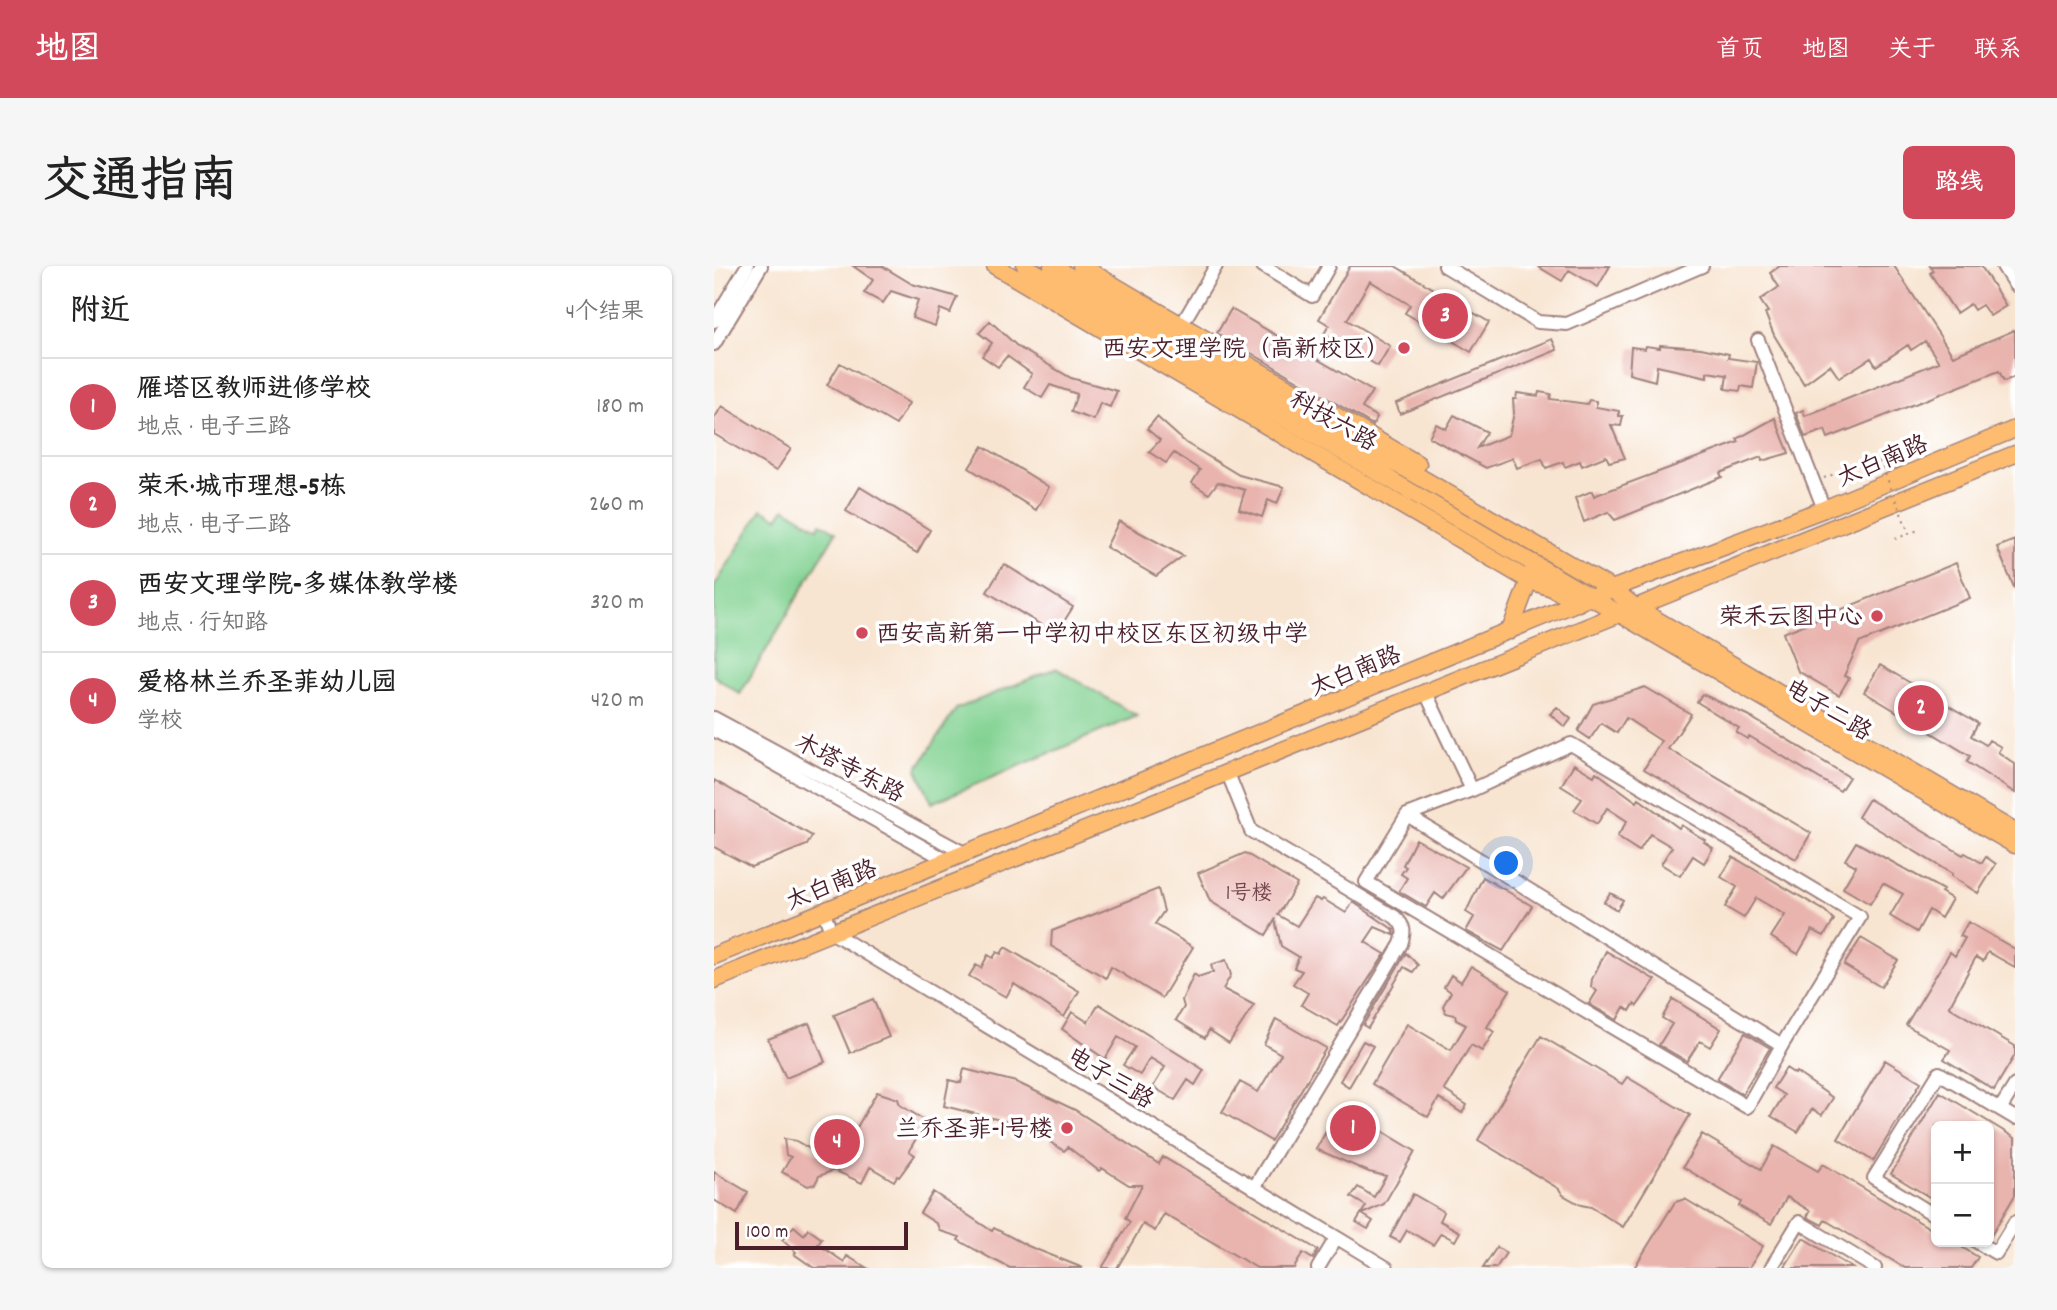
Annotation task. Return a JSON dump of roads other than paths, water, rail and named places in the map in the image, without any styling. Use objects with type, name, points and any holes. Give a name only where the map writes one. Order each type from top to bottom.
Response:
[{"type":"main road","points":[[995,266],[1530,581],[1585,600]]},
{"type":"main road","name":"科技六路","points":[[1025,266],[1174,338],[1535,563],[1585,600],[1628,610]]},
{"type":"main road","name":"科技六路","points":[[1052,266],[1174,338],[1620,588],[1628,610]]},
{"type":"main road","points":[[1081,266],[1174,338]]},
{"type":"main road","name":"太白南路","points":[[714,956],[1585,600],[1824,509],[2015,429]]},
{"type":"main road","name":"太白南路","points":[[714,980],[2015,454]]},
{"type":"main road","points":[[1510,631],[1535,563]]},
{"type":"main road","name":"电子二路","points":[[1628,610],[2015,832]]},
{"type":"main road","name":"电子二路","points":[[1628,610],[2015,845]]},
{"type":"street","points":[[714,320],[747,266]]},
{"type":"street","points":[[714,344],[761,266]]},
{"type":"street","points":[[1174,338],[1216,266]]},
{"type":"street","points":[[1263,266],[1312,296],[1329,266]]},
{"type":"street","points":[[1445,266],[1538,322],[1566,324],[1702,266]]},
{"type":"street","points":[[2003,266],[2015,285]]},
{"type":"street","points":[[1758,340],[1824,509]]},
{"type":"street","points":[[1424,691],[1472,790]]},
{"type":"street","name":"木塔寺东路","points":[[714,718],[967,854]]},
{"type":"street","name":"木塔寺东路","points":[[714,730],[948,861]]},
{"type":"street","points":[[1570,744],[1860,917],[1747,1107],[1366,882],[1407,815],[1472,790],[1570,744]]},
{"type":"street","points":[[1227,771],[1251,831],[1395,917],[1405,933],[1401,944],[1254,1188]]},
{"type":"street","points":[[1407,815],[1782,1045]]},
{"type":"street","points":[[824,912],[831,932]]},
{"type":"street","name":"电子三路","points":[[831,932],[1387,1268]]},
{"type":"street","points":[[1931,1213],[1874,1178],[1939,1073],[2015,1118]]},
{"type":"street","points":[[2000,1110],[2015,1085]]},
{"type":"street","points":[[1771,1268],[1799,1222],[1875,1268]]},
{"type":"street","points":[[1986,1247],[1996,1253],[2015,1222]]},
{"type":"street","points":[[1318,1268],[1336,1238]]},
{"type":"place","name":"西安文理学院-多媒体教学楼","points":[[1445,316]]},
{"type":"place","name":"西安文理学院（高新校区）","points":[[1404,348]]},
{"type":"place","name":"荣禾云图中心","points":[[1877,616]]},
{"type":"place","name":"西安高新第一中学初中校区东区初级中学","points":[[862,633]]},
{"type":"place","name":"荣禾·城市理想-5栋","points":[[1921,708]]},
{"type":"place","name":"兰乔圣菲-1号楼","points":[[1067,1128]]},
{"type":"place","name":"雁塔区教师进修学校","points":[[1353,1128]]},
{"type":"place","name":"爱格林兰乔圣菲幼儿园","points":[[837,1142]]}]
